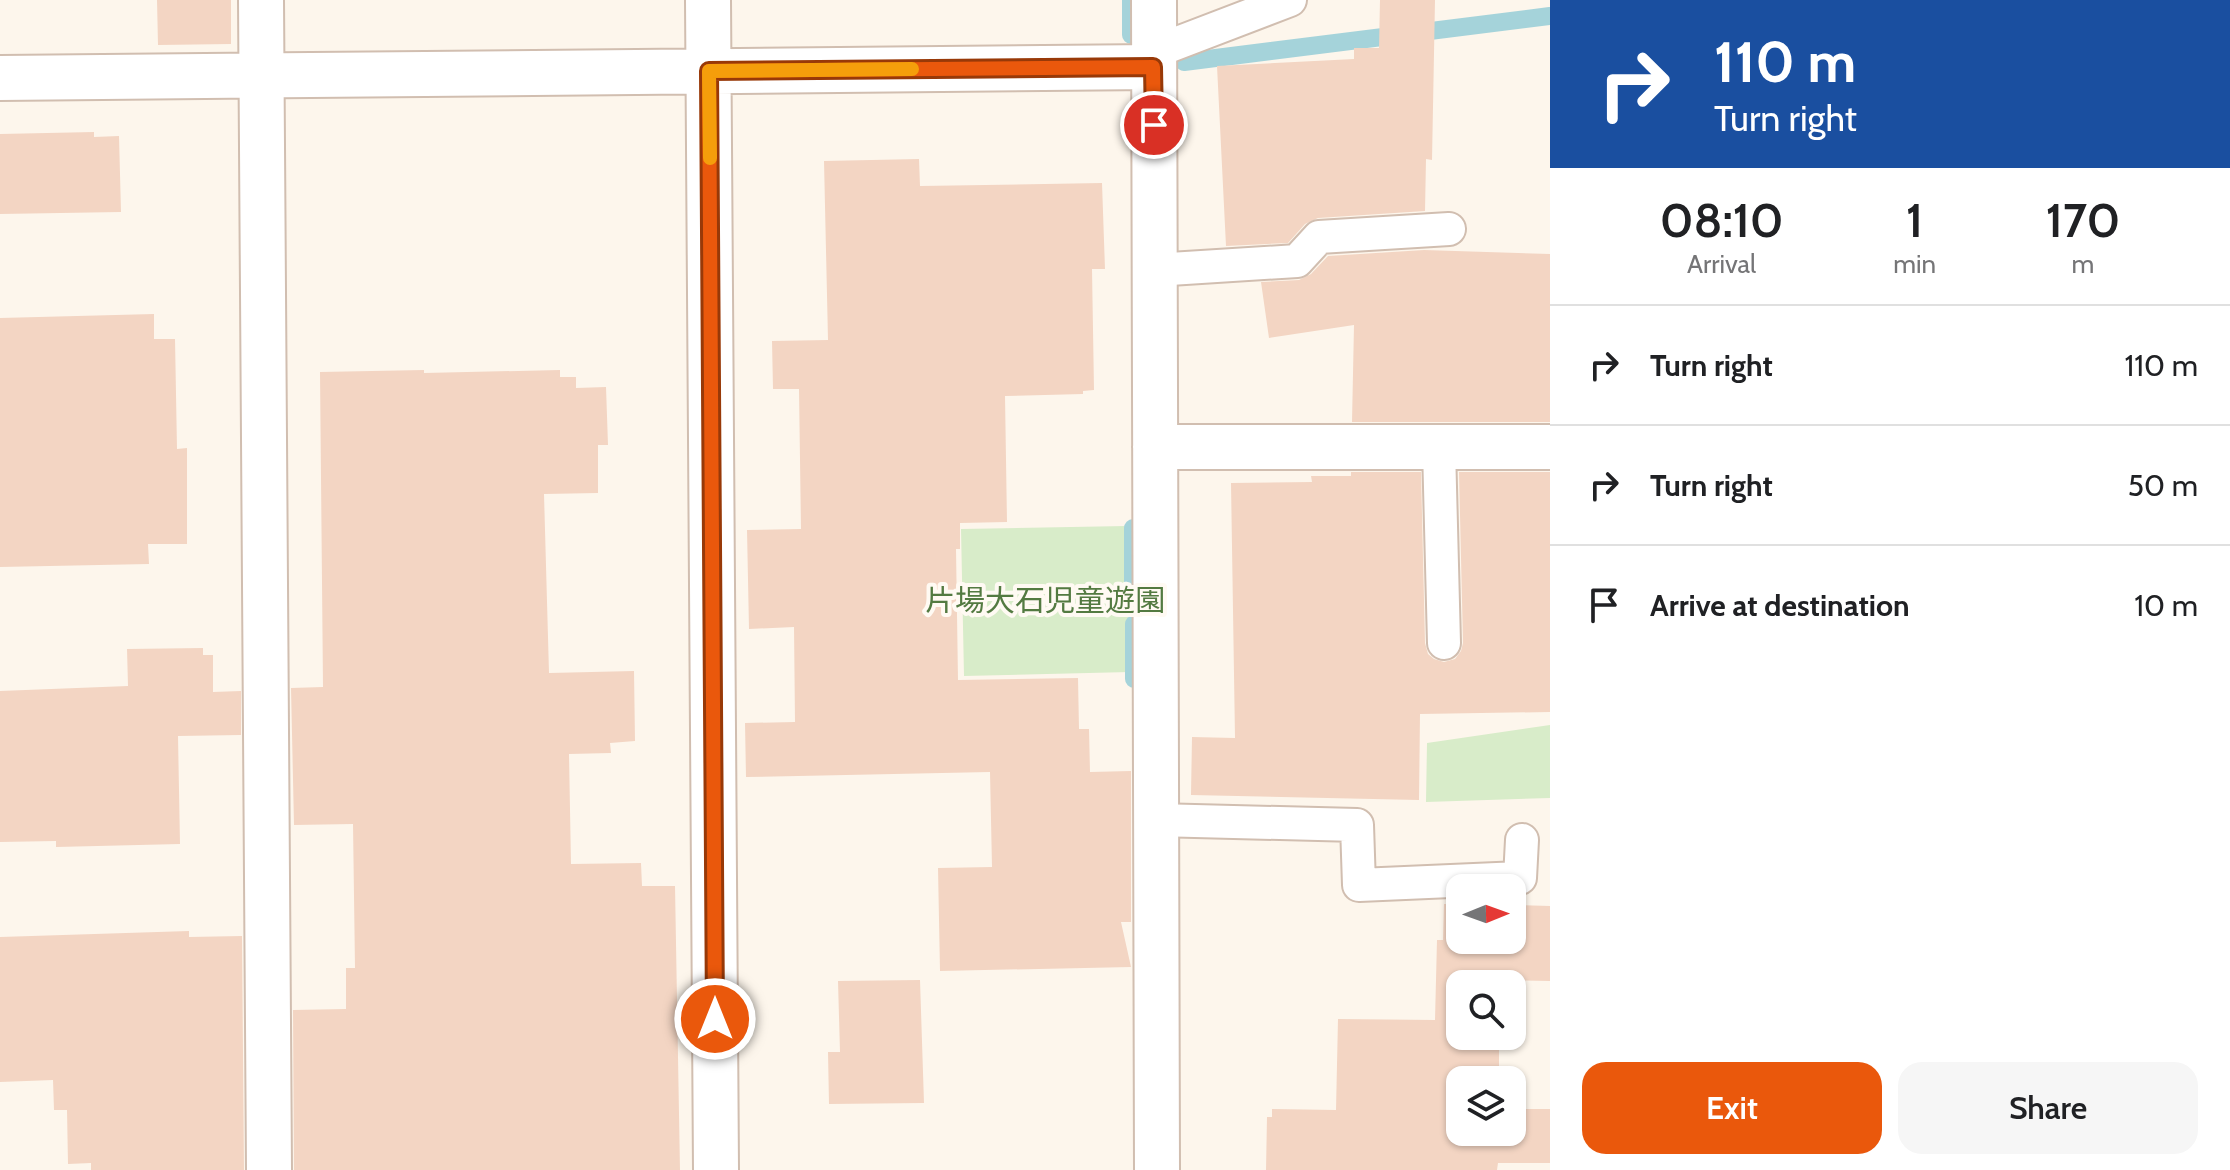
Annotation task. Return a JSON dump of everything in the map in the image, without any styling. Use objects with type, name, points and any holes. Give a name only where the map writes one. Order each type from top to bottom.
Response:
[{"type":"street","points":[[261,0],[269,1170]]},
{"type":"street","points":[[708,0],[716,1170]]},
{"type":"street","points":[[1154,0],[1157,1170]]},
{"type":"street","points":[[0,78],[709,71],[1154,60]]},
{"type":"street","points":[[1155,447],[1550,447]]},
{"type":"lane","points":[[1154,60],[1290,0]]},
{"type":"lane","points":[[1154,270],[1297,261],[1319,237],[1449,229]]},
{"type":"lane","points":[[1439,448],[1444,643]]},
{"type":"lane","points":[[1156,820],[1357,825],[1359,885],[1520,878],[1522,840]]},
{"type":"green space","name":"片場大石児童遊園","points":[[1126,526],[1130,672],[964,676],[961,529]]},
{"type":"green space","points":[[1550,725],[1550,798],[1426,802],[1427,743]]},
{"type":"building","points":[[157,0],[231,0],[231,44],[158,45]]},
{"type":"building","points":[[1380,0],[1435,0],[1432,160],[1426,159],[1425,211],[1318,218],[1305,224],[1288,243],[1226,246],[1217,66],[1354,59],[1354,48],[1379,48]]},
{"type":"building","points":[[94,132],[94,137],[119,136],[121,212],[0,214],[0,134]]},
{"type":"building","points":[[919,159],[920,186],[1102,183],[1105,269],[1092,269],[1094,390],[1083,391],[1083,394],[1005,396],[1007,522],[960,523],[960,549],[956,549],[958,680],[1078,678],[1079,729],[1089,729],[1090,772],[1131,771],[1131,922],[1121,922],[1131,967],[940,971],[938,868],[992,867],[990,772],[746,777],[745,723],[795,722],[794,627],[749,629],[747,530],[801,529],[799,389],[773,389],[772,341],[828,340],[824,161]]},
{"type":"building","points":[[1424,250],[1550,254],[1550,422],[1352,422],[1354,325],[1269,338],[1261,282],[1299,280],[1311,274],[1328,256]]},
{"type":"building","points":[[154,314],[154,339],[175,339],[177,449],[187,448],[187,544],[148,544],[149,564],[0,567],[0,318]]},
{"type":"building","points":[[424,370],[424,373],[560,370],[560,377],[576,377],[576,388],[606,387],[608,445],[598,445],[598,493],[544,494],[549,673],[634,671],[635,741],[610,743],[611,753],[569,754],[571,864],[641,863],[642,886],[675,886],[680,1170],[294,1170],[293,1010],[346,1009],[346,968],[355,968],[353,824],[294,825],[291,688],[323,687],[320,372]]},
{"type":"building","points":[[1351,472],[1421,472],[1425,643],[1428,654],[1444,662],[1455,659],[1463,643],[1459,472],[1550,472],[1550,712],[1420,714],[1419,800],[1191,795],[1192,737],[1235,738],[1231,483],[1312,482],[1311,476],[1351,476]]},
{"type":"building","points":[[203,648],[203,655],[213,655],[213,692],[241,691],[241,735],[178,736],[180,844],[56,847],[56,841],[0,842],[0,691],[128,686],[127,649]]},
{"type":"building","points":[[1446,904],[1446,954],[1526,954],[1526,905],[1550,906],[1550,981],[1526,981],[1526,970],[1446,970],[1446,1050],[1499,1050],[1499,1066],[1446,1066],[1446,1146],[1526,1146],[1526,1109],[1550,1109],[1550,1163],[1498,1163],[1497,1170],[1266,1170],[1267,1117],[1272,1117],[1272,1109],[1336,1110],[1338,1019],[1435,1020],[1437,940],[1443,940]]},
{"type":"building","points":[[189,931],[189,937],[242,936],[244,1170],[91,1170],[91,1163],[68,1164],[67,1110],[54,1110],[53,1080],[0,1082],[0,937]]},
{"type":"building","points":[[920,980],[924,1103],[829,1104],[828,1052],[840,1052],[838,981]]},
{"type":"waterway","points":[[1131,0],[1131,35]]},
{"type":"waterway","points":[[1184,62],[1550,16]]},
{"type":"waterway","points":[[1133,528],[1133,590]]},
{"type":"waterway","points":[[1134,624],[1134,679]]},
{"type":"slow traffic","points":[[710,158],[709,71],[912,69]]},
{"type":"route","points":[[715,1019],[709,71],[1153,67],[1154,125]]}]
